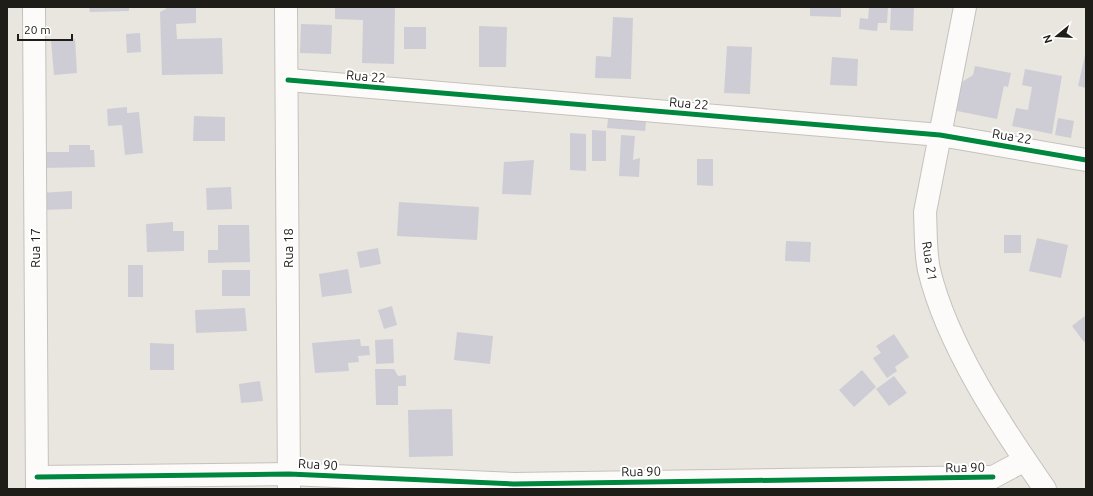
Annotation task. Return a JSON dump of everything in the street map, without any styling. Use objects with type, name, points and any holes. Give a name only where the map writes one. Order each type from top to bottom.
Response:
[{"type":"street","name":"Rua 17","points":[[34,7],[37,483]]},
{"type":"street","name":"Rua 18","points":[[286,7],[288,80],[289,481]]},
{"type":"street","name":"Rua 21","points":[[965,7],[926,212],[926,242],[929,269],[939,304],[976,380],[1025,460],[1045,489]]},
{"type":"street","name":"Rua 22","points":[[288,80],[940,135],[1086,160]]},
{"type":"street","points":[[972,489],[1025,460]]},
{"type":"street","name":"Rua 90","points":[[37,483],[289,481],[514,484],[993,477]]},
{"type":"building","points":[[89,7],[129,7],[129,11],[90,12]]},
{"type":"building","points":[[166,7],[196,7],[196,23],[176,24],[177,39],[222,38],[223,74],[162,75],[160,12],[166,9]]},
{"type":"building","points":[[335,7],[395,7],[394,64],[362,63],[363,20],[335,19]]},
{"type":"building","points":[[810,7],[841,7],[841,17],[810,16]]},
{"type":"building","points":[[869,7],[888,7],[887,23],[878,23],[877,31],[859,29],[860,18],[868,19]]},
{"type":"building","points":[[891,7],[914,7],[913,31],[890,30]]},
{"type":"building","points":[[613,17],[633,18],[631,79],[595,78],[596,56],[611,57]]},
{"type":"building","points":[[301,24],[332,25],[331,54],[300,53]]},
{"type":"building","points":[[479,26],[507,27],[506,67],[479,67]]},
{"type":"building","points":[[404,27],[426,27],[426,49],[404,49]]},
{"type":"building","points":[[140,33],[141,52],[127,53],[126,34]]},
{"type":"building","points":[[75,39],[77,73],[54,75],[51,41]]},
{"type":"building","points":[[727,46],[752,47],[750,94],[724,93]]},
{"type":"building","points":[[1086,55],[1086,88],[1078,86]]},
{"type":"building","points":[[832,57],[858,59],[857,86],[830,85]]},
{"type":"building","points":[[975,66],[1011,73],[1008,87],[1004,86],[997,119],[952,110],[957,85],[973,75]]},
{"type":"building","points":[[1025,69],[1062,76],[1052,134],[1012,126],[1016,108],[1028,110],[1032,87],[1022,85]]},
{"type":"building","points":[[127,107],[127,113],[139,112],[143,153],[125,155],[122,125],[108,126],[107,109]]},
{"type":"building","points":[[609,111],[647,115],[645,131],[607,128]]},
{"type":"building","points":[[194,116],[225,117],[225,141],[193,141]]},
{"type":"building","points":[[1058,118],[1074,121],[1071,138],[1055,135]]},
{"type":"building","points":[[592,130],[606,131],[606,161],[592,161]]},
{"type":"building","points":[[570,133],[586,134],[586,171],[570,170]]},
{"type":"building","points":[[621,135],[635,136],[633,160],[640,158],[639,177],[619,176]]},
{"type":"building","points":[[69,145],[90,145],[90,150],[94,150],[95,167],[42,168],[41,152],[69,152]]},
{"type":"building","points":[[697,159],[713,159],[713,186],[697,185]]},
{"type":"building","points":[[534,160],[531,195],[502,194],[504,162]]},
{"type":"building","points":[[231,187],[232,209],[207,210],[206,188]]},
{"type":"building","points":[[72,191],[72,209],[40,210],[39,193]]},
{"type":"building","points":[[399,202],[479,207],[477,240],[397,236]]},
{"type":"building","points":[[173,222],[173,231],[184,231],[184,251],[147,252],[146,224]]},
{"type":"building","points":[[218,225],[249,225],[250,262],[208,263],[208,250],[218,250]]},
{"type":"building","points":[[1004,235],[1021,235],[1021,253],[1004,253]]},
{"type":"building","points":[[1037,238],[1068,245],[1061,278],[1029,271]]},
{"type":"building","points":[[786,241],[811,242],[810,262],[785,261]]},
{"type":"building","points":[[378,248],[381,264],[360,268],[357,252]]},
{"type":"building","points":[[128,265],[143,265],[143,297],[128,297]]},
{"type":"building","points":[[348,269],[352,293],[322,297],[319,274]]},
{"type":"building","points":[[222,270],[250,270],[250,296],[222,296]]},
{"type":"building","points":[[392,306],[397,325],[384,329],[378,310]]},
{"type":"building","points":[[245,308],[247,331],[196,333],[195,310]]},
{"type":"building","points":[[1086,315],[1086,341],[1084,342],[1072,326]]},
{"type":"building","points":[[457,332],[493,336],[490,364],[454,360]]},
{"type":"building","points":[[894,334],[909,357],[895,367],[897,371],[887,378],[873,358],[881,353],[876,346]]},
{"type":"building","points":[[360,339],[361,346],[369,346],[370,355],[358,356],[359,362],[348,363],[349,371],[315,373],[312,343]]},
{"type":"building","points":[[393,339],[394,363],[376,364],[375,340]]},
{"type":"building","points":[[150,343],[174,344],[174,370],[150,370]]},
{"type":"building","points":[[375,369],[394,369],[398,376],[406,375],[406,386],[398,386],[398,405],[376,405]]},
{"type":"building","points":[[862,370],[876,387],[854,407],[839,390]]},
{"type":"building","points":[[894,376],[907,393],[889,406],[876,389]]},
{"type":"building","points":[[260,381],[263,401],[241,403],[239,384]]},
{"type":"building","points":[[452,409],[453,456],[409,457],[408,410]]},
{"type":"cycle path","points":[[288,80],[940,135],[1086,160]]},
{"type":"cycle path","points":[[37,477],[289,474],[514,484],[993,477]]}]
